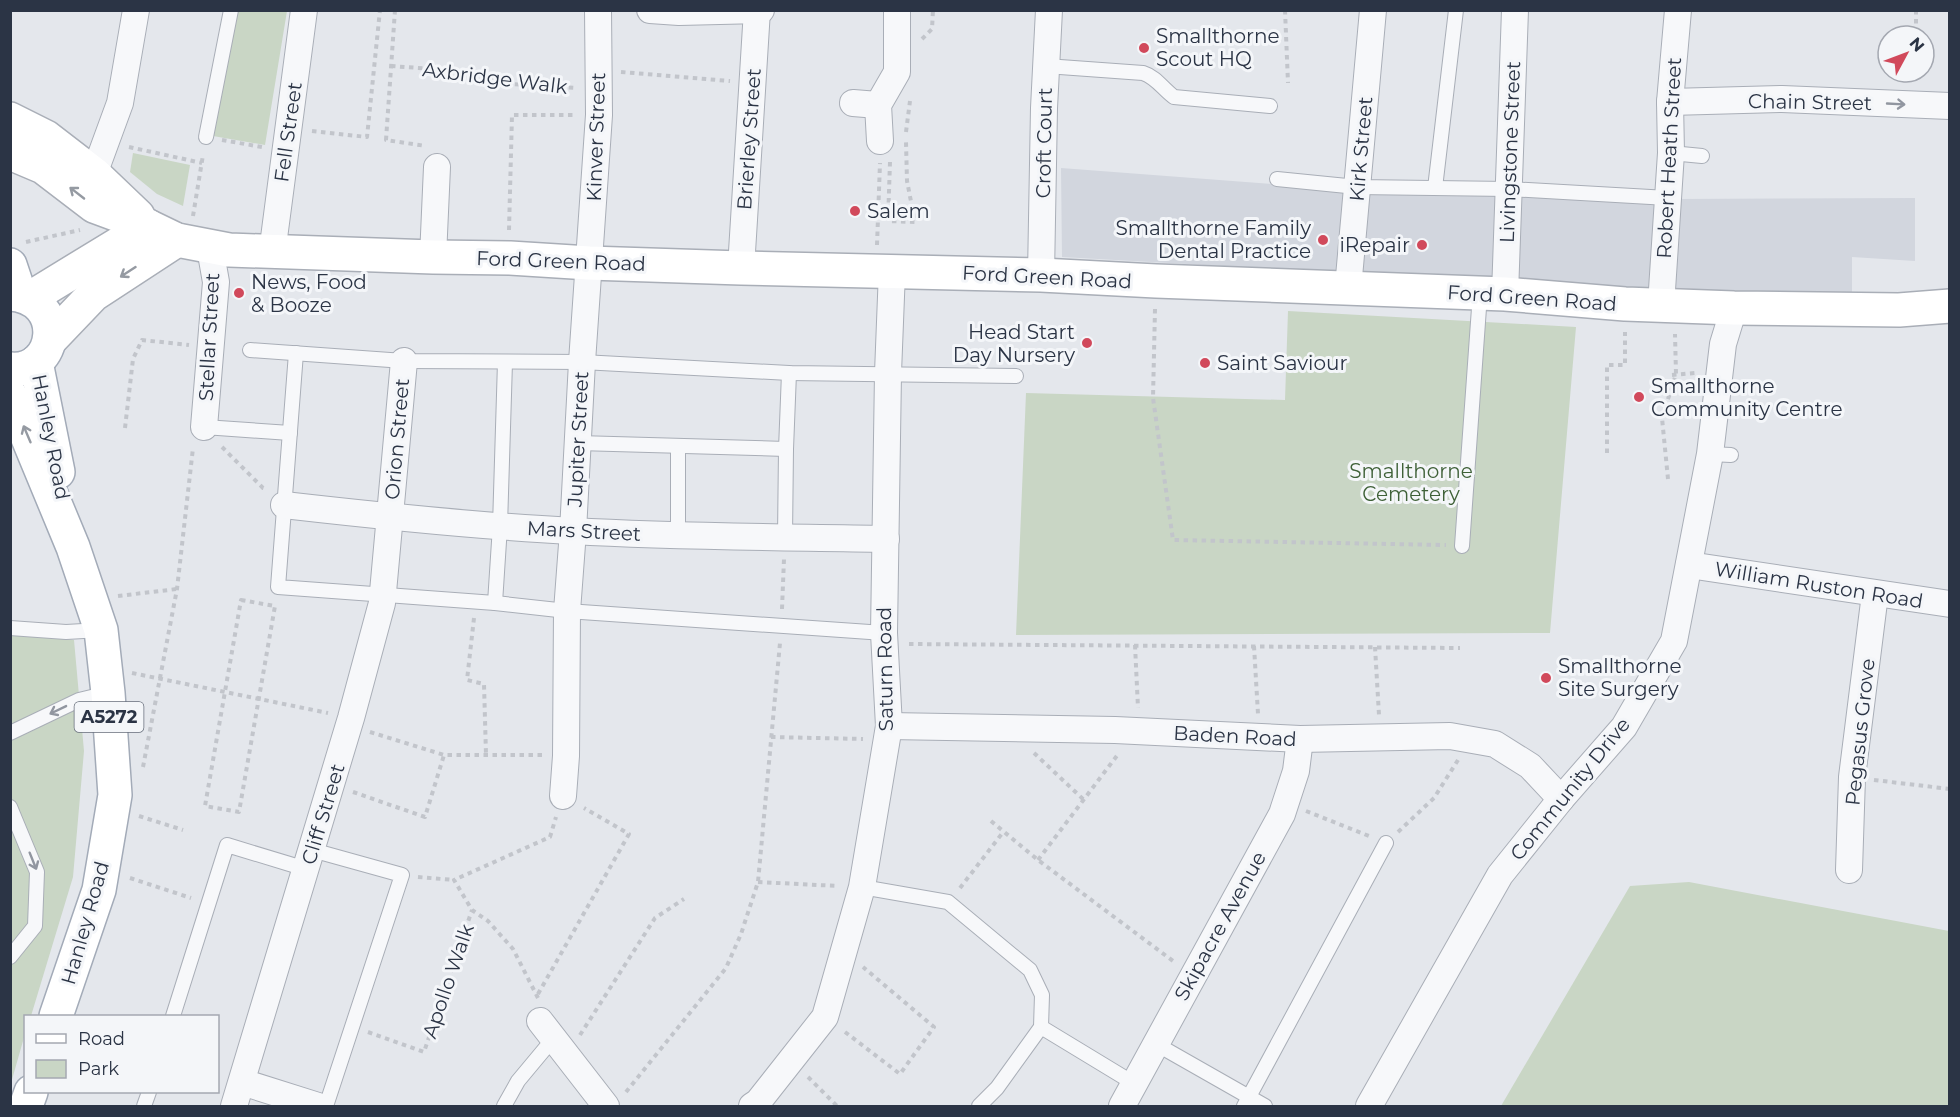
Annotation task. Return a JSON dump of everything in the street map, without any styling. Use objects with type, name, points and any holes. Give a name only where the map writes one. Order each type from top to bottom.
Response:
[{"type":"main road","points":[[10,119],[46,137],[94,174],[148,226]]},
{"type":"main road","points":[[10,153],[44,167],[94,206],[148,226]]},
{"type":"main road","name":"Ford Green Road","points":[[148,226],[192,244],[272,253],[510,258],[741,268],[1041,275],[1156,282],[1492,294],[1625,304],[1668,317],[1734,308],[1899,310],[1950,306]]},
{"type":"main road","points":[[18,288],[148,226]]},
{"type":"main road","points":[[32,357],[93,295],[192,244]]},
{"type":"main road","name":"A5272","points":[[18,288],[41,306],[47,318],[32,357]]},
{"type":"main road","name":"Hanley Road","points":[[32,357],[73,547]]},
{"type":"main road","name":"Hanley Road","points":[[10,395],[73,547],[101,630],[115,795],[99,890],[57,1015]]},
{"type":"street","points":[[94,174],[120,102],[136,10]]},
{"type":"street","name":"Fell Street","points":[[272,253],[304,10]]},
{"type":"street","name":"Kinver Street","points":[[589,263],[598,115],[598,10]]},
{"type":"street","points":[[650,10],[759,11]]},
{"type":"street","points":[[880,141],[865,104],[897,72],[897,10]]},
{"type":"street","name":"Croft Court","points":[[1041,275],[1049,10]]},
{"type":"street","name":"Kirk Street","points":[[1348,288],[1373,10]]},
{"type":"street","name":"Livingstone Street","points":[[1492,294],[1509,189],[1515,10]]},
{"type":"street","name":"Robert Heath Street","points":[[1668,317],[1670,102],[1678,10]]},
{"type":"street","name":"Brierley Street","points":[[741,268],[759,11]]},
{"type":"street","name":"Chain Street","points":[[1670,102],[1782,99],[1950,105]]},
{"type":"street","points":[[430,171],[433,257]]},
{"type":"street","name":"Stellar Street","points":[[192,244],[216,282],[215,347],[198,436]]},
{"type":"street","name":"Jupiter Street","points":[[562,796],[566,756],[567,611],[589,263]]},
{"type":"street","name":"Saturn Road","points":[[752,1107],[825,1017],[862,887],[888,733],[884,638],[888,373],[884,270]]},
{"type":"street","name":"Community Drive","points":[[1369,1107],[1500,874],[1561,799],[1624,728],[1674,641],[1689,565],[1720,455],[1723,344],[1734,308]]},
{"type":"street","name":"Orion Street","points":[[390,517],[404,361]]},
{"type":"street","name":"Mars Street","points":[[284,498],[390,517],[573,531],[886,539]]},
{"type":"street","name":"Cliff Street","points":[[234,1107],[350,722],[384,595],[390,517]]},
{"type":"street","name":"William Ruston Road","points":[[1689,565],[1950,604]]},
{"type":"street","name":"Pegasus Grove","points":[[1849,870],[1852,777],[1875,594]]},
{"type":"street","name":"Baden Road","points":[[888,733],[1009,728],[1137,731],[1300,739],[1450,736],[1495,744],[1530,766],[1561,799]]},
{"type":"street","name":"Skipacre Avenue","points":[[1122,1107],[1282,814],[1296,771],[1300,739]]},
{"type":"street","points":[[554,1039],[614,1102]]},
{"type":"street","points":[[242,1082],[318,1107]]},
{"type":"lane","points":[[206,137],[231,10]]},
{"type":"lane","points":[[1435,188],[1456,10]]},
{"type":"lane","points":[[1046,66],[1143,73],[1152,76],[1174,97],[1270,106]]},
{"type":"lane","points":[[1671,153],[1702,156]]},
{"type":"lane","points":[[1277,179],[1358,187],[1509,189],[1668,198]]},
{"type":"lane","points":[[1462,546],[1492,294]]},
{"type":"lane","points":[[250,350],[404,361],[582,362],[789,373],[1016,376]]},
{"type":"lane","points":[[296,353],[278,587],[495,603],[567,611],[782,625],[884,638]]},
{"type":"lane","points":[[495,603],[500,526],[505,362]]},
{"type":"lane","points":[[785,537],[789,373]]},
{"type":"lane","points":[[198,436],[290,433]]},
{"type":"lane","points":[[578,443],[786,449]]},
{"type":"lane","points":[[678,446],[678,535]]},
{"type":"lane","points":[[10,628],[66,632],[101,630]]},
{"type":"lane","points":[[10,733],[79,700],[106,680]]},
{"type":"lane","points":[[10,807],[37,872],[35,926],[10,957]]},
{"type":"lane","points":[[1247,1102],[1386,843]]},
{"type":"lane","points":[[174,1015],[226,845],[402,875],[326,1107]]},
{"type":"lane","points":[[862,887],[948,902],[1029,970],[1042,995],[1041,1027],[997,1088],[980,1107]]},
{"type":"lane","points":[[1041,1027],[1135,1084]]},
{"type":"lane","points":[[504,1107],[518,1081],[554,1039]]},
{"type":"lane","points":[[1156,1044],[1247,1102],[1265,1107]]},
{"type":"path","points":[[192,244],[206,137],[287,139],[367,137],[380,10]]},
{"type":"path","points":[[395,10],[386,140],[430,171]]},
{"type":"path","points":[[1285,10],[1288,83]]},
{"type":"path","name":"Axbridge Walk","points":[[391,66],[484,74],[511,84],[599,80],[753,83]]},
{"type":"path","points":[[510,258],[512,115],[598,115]]},
{"type":"path","points":[[880,141],[884,270]]},
{"type":"path","points":[[106,142],[202,163]]},
{"type":"path","points":[[1156,282],[1153,398],[1173,540],[1462,546]]},
{"type":"path","points":[[1668,317],[1676,374],[1662,418],[1668,479]]},
{"type":"path","points":[[1607,453],[1607,365],[1625,365],[1625,329],[1635,329]]},
{"type":"path","points":[[125,428],[133,359],[142,340],[215,347]]},
{"type":"path","points":[[198,436],[263,489],[284,498]]},
{"type":"path","points":[[142,769],[177,589],[198,436]]},
{"type":"path","points":[[614,1102],[726,968],[741,934],[758,882],[782,625],[785,537]]},
{"type":"path","points":[[91,600],[177,589]]},
{"type":"path","points":[[241,600],[275,606],[239,812],[205,806],[225,691],[241,600]]},
{"type":"path","points":[[463,616],[474,617],[467,680],[484,684],[486,755]]},
{"type":"path","points":[[884,638],[1135,645],[1460,648]]},
{"type":"path","points":[[1038,860],[1137,731],[1135,645]]},
{"type":"path","points":[[1254,646],[1260,738]]},
{"type":"path","points":[[1376,647],[1381,738]]},
{"type":"path","points":[[106,680],[159,679],[259,698],[350,722],[444,755],[566,756]]},
{"type":"path","points":[[1009,728],[1084,800]]},
{"type":"path","points":[[771,737],[888,733]]},
{"type":"path","points":[[1285,802],[1386,843],[1434,798],[1471,739]]},
{"type":"path","points":[[331,785],[425,817],[444,755]]},
{"type":"path","points":[[1852,777],[1950,789]]},
{"type":"path","points":[[402,875],[454,880],[550,837],[562,796],[629,834],[538,994],[513,948],[488,921],[472,910],[454,880]]},
{"type":"path","points":[[113,808],[183,830]]},
{"type":"path","points":[[991,821],[1038,860],[1193,976]]},
{"type":"path","points":[[948,902],[1004,831]]},
{"type":"path","points":[[102,869],[209,904]]},
{"type":"path","points":[[758,882],[862,887]]},
{"type":"path","points":[[554,1039],[655,918],[684,899]]},
{"type":"path","name":"Apollo Walk","points":[[353,1027],[424,1052],[472,910]]},
{"type":"path","points":[[825,1017],[900,1074],[934,1027],[844,951]]},
{"type":"path","points":[[791,1060],[837,1107]]},
{"type":"shaded area","points":[[1061,168],[1352,190],[1676,199],[1915,198],[1915,261],[1852,257],[1852,301],[1062,257]]},
{"type":"green space","points":[[234,11],[287,11],[265,145],[213,136]]},
{"type":"green space","points":[[133,153],[190,165],[183,206],[157,194],[130,172]]},
{"type":"green space","name":"Smallthorne Cemetery","points":[[1288,311],[1576,327],[1550,633],[1016,635],[1026,393],[1285,400]]},
{"type":"green space","points":[[11,634],[74,640],[84,751],[73,877],[31,1015],[24,1015],[24,1038],[11,1083]]},
{"type":"green space","points":[[1689,882],[1949,931],[1949,1106],[1501,1106],[1630,886]]},
{"type":"place","name":"Smallthorne Scout HQ","points":[[1144,48]]},
{"type":"place","name":"Salem","points":[[855,211]]},
{"type":"place","name":"Smallthorne Family Dental Practice","points":[[1323,240]]},
{"type":"place","name":"iRepair","points":[[1422,245]]},
{"type":"place","name":"News, Food & Booze","points":[[239,293]]},
{"type":"place","name":"Head Start Day Nursery","points":[[1087,343]]},
{"type":"place","name":"Saint Saviour","points":[[1205,363]]},
{"type":"place","name":"Smallthorne Community Centre","points":[[1639,397]]},
{"type":"place","name":"Smallthorne Site Surgery","points":[[1546,678]]}]
